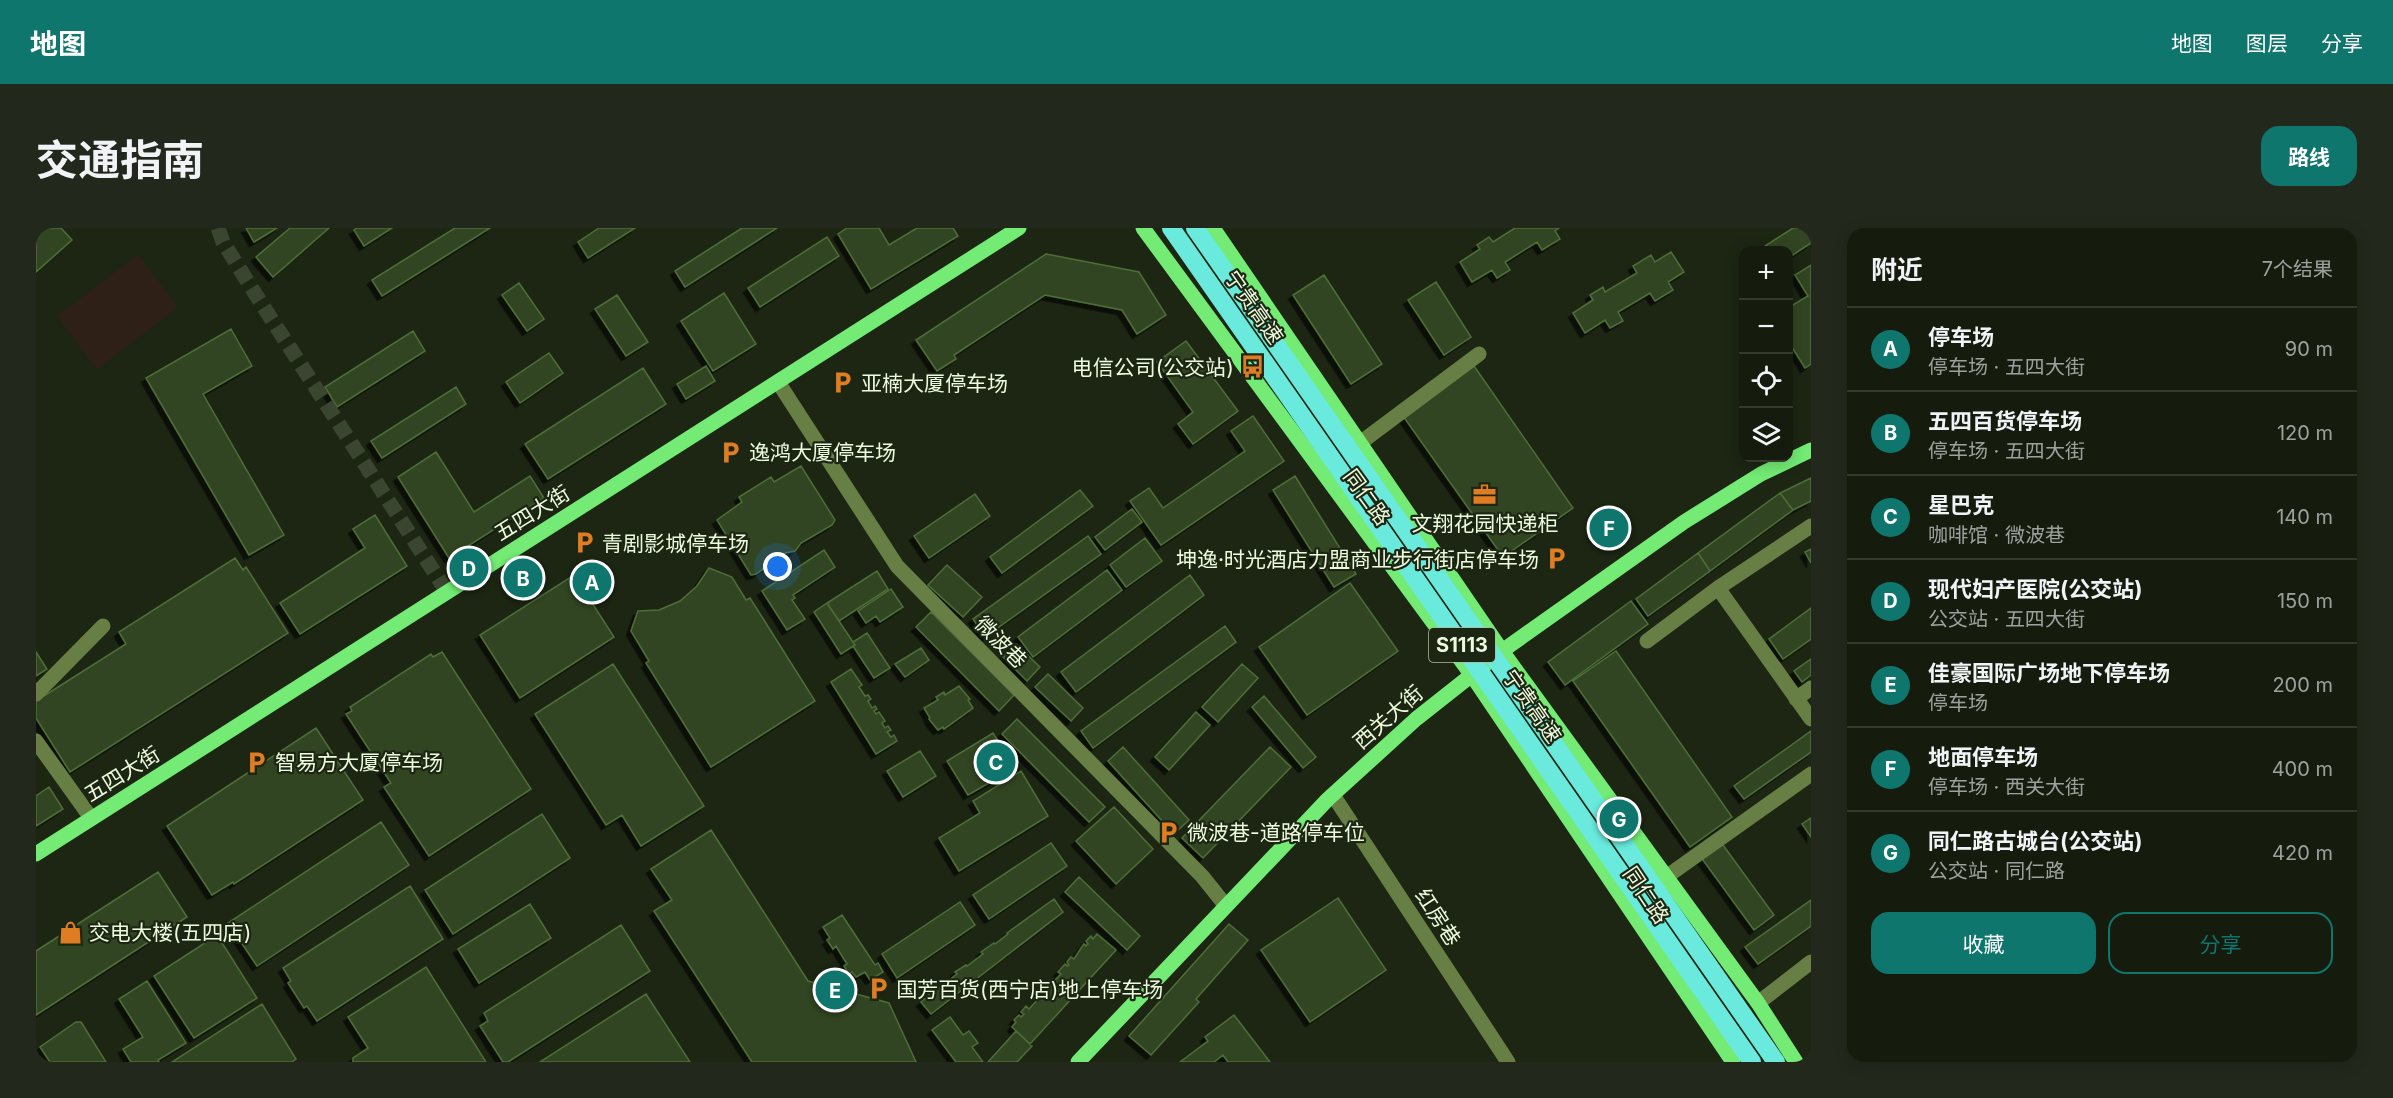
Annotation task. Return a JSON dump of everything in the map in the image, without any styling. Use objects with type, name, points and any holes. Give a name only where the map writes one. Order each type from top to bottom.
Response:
[{"type":"highway","name":"宁贵高速","points":[[1171,228],[1752,1062]]},
{"type":"highway","name":"宁贵高速","points":[[1195,228],[1776,1062]]},
{"type":"main road","name":"五四大街","points":[[36,854],[1019,228]]},
{"type":"main road","name":"同仁路","points":[[1143,228],[1472,674],[1733,1062]]},
{"type":"main road","name":"同仁路","points":[[1213,228],[1502,651],[1758,1003],[1796,1062]]},
{"type":"main road","name":"西关大街","points":[[1078,1062],[1333,795],[1416,719],[1502,651],[1684,522],[1761,474],[1811,450]]},
{"type":"street","points":[[1360,443],[1479,354]]},
{"type":"street","name":"微波巷","points":[[778,382],[897,566],[1202,876],[1226,906]]},
{"type":"street","points":[[1647,641],[1718,588],[1811,526]]},
{"type":"street","points":[[1718,588],[1811,719]]},
{"type":"street","points":[[36,694],[103,626]]},
{"type":"street","points":[[1796,699],[1811,688]]},
{"type":"street","points":[[36,741],[91,818]]},
{"type":"street","points":[[1666,877],[1811,774]]},
{"type":"street","name":"红房巷","points":[[1333,795],[1508,1062]]},
{"type":"street","points":[[1758,1003],[1811,962]]},
{"type":"shaded area","points":[[138,255],[178,307],[97,369],[57,316]]},
{"type":"building","points":[[38,228],[61,228],[72,240],[36,272],[36,230]]},
{"type":"building","points":[[246,228],[277,228],[254,242]]},
{"type":"building","points":[[290,228],[329,228],[273,277],[256,257]]},
{"type":"building","points":[[357,228],[392,228],[364,246],[354,230]]},
{"type":"building","points":[[455,228],[490,228],[382,296],[372,280]]},
{"type":"building","points":[[599,228],[635,228],[588,258],[578,242]]},
{"type":"building","points":[[742,228],[777,228],[685,287],[675,271]]},
{"type":"building","points":[[847,228],[879,228],[889,245],[917,228],[953,228],[958,236],[871,289],[838,234]]},
{"type":"building","points":[[1515,228],[1559,228],[1555,231],[1560,239],[1542,250],[1537,242],[1505,262],[1510,270],[1497,278],[1492,270],[1472,282],[1460,262],[1480,249],[1477,245],[1489,237],[1493,242]]},
{"type":"building","points":[[1793,228],[1811,228],[1811,243],[1793,255],[1793,246],[1765,246]]},
{"type":"building","points":[[827,237],[839,256],[760,307],[748,288]]},
{"type":"building","points":[[1671,252],[1684,272],[1668,282],[1673,290],[1655,301],[1650,293],[1618,312],[1623,321],[1610,328],[1605,320],[1585,333],[1573,313],[1593,300],[1590,295],[1603,287],[1605,292],[1637,273],[1633,266],[1651,255],[1655,262]]},
{"type":"building","points":[[1046,254],[1139,272],[1166,315],[1137,334],[1122,310],[1045,295],[954,355],[956,359],[937,371],[916,340]]},
{"type":"building","points":[[1811,265],[1811,364],[1805,368],[1793,349],[1793,305],[1808,296],[1795,275]]},
{"type":"building","points":[[1324,275],[1382,364],[1351,384],[1293,295]]},
{"type":"building","points":[[1436,282],[1471,337],[1444,355],[1408,300]]},
{"type":"building","points":[[519,283],[544,319],[527,331],[502,295]]},
{"type":"building","points":[[724,293],[756,344],[713,371],[681,321]]},
{"type":"building","points":[[617,295],[648,342],[626,356],[595,309]]},
{"type":"building","points":[[231,329],[252,366],[203,394],[284,535],[249,555],[146,378]]},
{"type":"building","points":[[413,331],[425,351],[337,407],[325,387]]},
{"type":"building","points":[[1186,341],[1238,411],[1193,444],[1178,424],[1193,412],[1157,362]]},
{"type":"building","points":[[549,353],[563,373],[520,403],[506,382]]},
{"type":"building","points":[[706,366],[715,381],[686,399],[677,384]]},
{"type":"building","points":[[1474,366],[1573,508],[1503,557],[1403,416]]},
{"type":"building","points":[[643,368],[666,404],[548,479],[525,444]]},
{"type":"building","points":[[456,387],[466,404],[382,458],[371,441]]},
{"type":"building","points":[[1253,416],[1284,461],[1161,545],[1130,501],[1149,488],[1163,508],[1245,451],[1231,431]]},
{"type":"building","points":[[436,452],[474,512],[530,476],[544,498],[449,558],[398,477]]},
{"type":"building","points":[[801,466],[835,520],[832,525],[801,543],[795,551],[785,553],[756,574],[751,575],[717,520],[742,502],[739,497],[771,477],[774,482]]},
{"type":"building","points":[[1295,476],[1356,574],[1334,587],[1273,490]]},
{"type":"building","points":[[1811,478],[1811,501],[1793,510],[1780,493]]},
{"type":"building","points":[[1080,490],[1093,506],[1002,573],[990,557]]},
{"type":"building","points":[[1780,493],[1793,510],[1710,571],[1698,553]]},
{"type":"building","points":[[975,494],[990,516],[929,558],[914,536]]},
{"type":"building","points":[[1132,509],[1142,522],[1105,550],[1095,537]]},
{"type":"building","points":[[375,515],[407,566],[300,634],[280,603],[365,548],[353,529]]},
{"type":"building","points":[[1088,536],[1101,554],[985,637],[973,619]]},
{"type":"building","points":[[1145,538],[1162,561],[1126,587],[1110,565]]},
{"type":"building","points":[[1811,549],[1811,563],[1805,552]]},
{"type":"building","points":[[824,550],[835,567],[793,595],[795,598],[792,600],[805,619],[787,630],[762,591]]},
{"type":"building","points":[[1698,553],[1710,571],[1648,616],[1636,599]]},
{"type":"building","points":[[235,558],[243,570],[246,567],[288,633],[70,772],[36,718],[36,701],[126,644],[119,632]]},
{"type":"building","points":[[947,565],[982,597],[963,617],[928,585]]},
{"type":"building","points":[[709,568],[732,577],[746,600],[750,598],[815,701],[711,767],[646,663],[649,661],[631,631],[638,611],[659,610],[680,601],[697,586]]},
{"type":"building","points":[[1107,570],[1122,590],[1033,657],[1018,637]]},
{"type":"building","points":[[877,571],[888,589],[839,621],[827,603]]},
{"type":"building","points":[[574,575],[614,637],[520,698],[480,635]]},
{"type":"building","points":[[1190,575],[1204,595],[1076,692],[1061,672]]},
{"type":"building","points":[[1350,583],[1398,651],[1307,715],[1259,647]]},
{"type":"building","points":[[891,589],[903,607],[880,622],[876,616],[866,623],[858,611]]},
{"type":"building","points":[[1631,601],[1648,624],[1565,685],[1548,662]]},
{"type":"building","points":[[827,603],[855,645],[841,654],[814,612]]},
{"type":"building","points":[[1811,608],[1811,639],[1783,659],[1769,639]]},
{"type":"building","points":[[931,612],[1014,695],[999,711],[916,627]]},
{"type":"building","points":[[1225,626],[1236,642],[1093,748],[1081,731]]},
{"type":"building","points":[[867,633],[890,668],[874,678],[853,646],[855,645],[853,642]]},
{"type":"building","points":[[1016,644],[1040,667],[1027,681],[1003,657]]},
{"type":"building","points":[[921,648],[929,660],[905,677],[895,664]]},
{"type":"building","points":[[1616,651],[1732,817],[1690,847],[1573,681]]},
{"type":"building","points":[[36,652],[47,669],[36,676]]},
{"type":"building","points":[[442,652],[531,789],[429,856],[384,787],[391,783],[346,714],[352,711],[350,707],[431,654],[433,657]]},
{"type":"building","points":[[1811,659],[1811,675],[1802,682],[1794,671]]},
{"type":"building","points":[[613,664],[704,806],[641,846],[622,815],[606,825],[535,714]]},
{"type":"building","points":[[1242,664],[1258,678],[1218,722],[1202,707]]},
{"type":"building","points":[[851,669],[862,685],[859,687],[865,696],[868,695],[871,699],[868,701],[872,708],[875,706],[876,714],[879,712],[885,721],[882,723],[885,728],[888,726],[891,730],[887,732],[891,737],[894,735],[897,741],[876,754],[831,682]]},
{"type":"building","points":[[1048,674],[1083,708],[1071,721],[1035,687]]},
{"type":"building","points":[[959,686],[970,699],[968,700],[973,708],[944,729],[943,727],[938,730],[924,708],[938,700],[936,697],[944,692],[945,695]]},
{"type":"building","points":[[1264,696],[1316,757],[1303,768],[1252,707]]},
{"type":"building","points":[[1196,712],[1210,725],[1169,770],[1155,757]]},
{"type":"building","points":[[1017,719],[1105,807],[1089,822],[1002,734]]},
{"type":"building","points":[[316,728],[363,800],[234,884],[233,882],[212,895],[167,826]]},
{"type":"building","points":[[1811,731],[1811,752],[1744,799],[1734,786]]},
{"type":"building","points":[[993,733],[1015,768],[968,795],[947,761]]},
{"type":"building","points":[[1123,747],[1189,820],[1174,834],[1108,761]]},
{"type":"building","points":[[1270,747],[1291,767],[1203,858],[1182,838]]},
{"type":"building","points":[[920,751],[936,776],[903,797],[887,771]]},
{"type":"building","points":[[1021,771],[1048,816],[959,871],[939,838],[980,813],[973,801]]},
{"type":"building","points":[[49,787],[63,809],[36,826],[36,796]]},
{"type":"building","points":[[1114,807],[1153,849],[1116,884],[1076,841]]},
{"type":"building","points":[[542,814],[570,858],[453,934],[425,890]]},
{"type":"building","points":[[1811,818],[1811,837],[1802,824]]},
{"type":"building","points":[[381,822],[409,865],[257,966],[228,923]]},
{"type":"building","points":[[711,830],[808,981],[889,1003],[916,1062],[752,1062],[654,911],[672,900],[651,869]]},
{"type":"building","points":[[1720,841],[1774,915],[1754,930],[1700,856]]},
{"type":"building","points":[[1051,843],[1067,866],[989,919],[973,895]]},
{"type":"building","points":[[158,872],[187,917],[36,1015],[36,951]]},
{"type":"building","points":[[1079,877],[1140,936],[1127,950],[1065,892]]},
{"type":"building","points":[[410,886],[443,939],[317,1021],[307,1006],[304,1008],[288,983],[291,981],[283,968]]},
{"type":"building","points":[[1338,898],[1386,970],[1310,1022],[1261,950]]},
{"type":"building","points":[[1054,899],[1063,912],[931,1014],[921,1002],[929,995],[928,993],[938,986],[939,988],[957,974],[955,972],[967,966],[983,954],[981,952]]},
{"type":"building","points":[[1811,900],[1811,926],[1758,964],[1745,947]]},
{"type":"building","points":[[960,902],[975,925],[897,978],[882,954]]},
{"type":"building","points":[[530,904],[551,938],[479,983],[458,949]]},
{"type":"building","points":[[842,915],[875,965],[878,963],[883,972],[870,980],[865,972],[856,977],[852,972],[849,974],[844,966],[847,964],[836,946],[833,949],[827,940],[830,938],[823,927]]},
{"type":"building","points":[[1229,924],[1248,940],[1196,999],[1199,1002],[1151,1055],[1129,1036]]},
{"type":"building","points":[[621,925],[650,971],[508,1062],[503,1062],[480,1026],[488,1021],[484,1013]]},
{"type":"building","points":[[1097,934],[1116,950],[1030,1044],[1012,1027],[1016,1022],[1014,1020],[1024,1014],[1021,1012],[1026,1006],[1029,1009],[1039,998],[1036,995],[1041,991],[1043,993],[1046,989],[1044,987],[1049,982],[1051,984],[1061,974],[1058,972],[1065,964],[1069,965],[1067,962],[1071,957],[1074,959],[1084,944],[1086,946],[1088,944],[1086,941],[1091,936],[1093,939]]},
{"type":"building","points":[[217,935],[257,998],[194,1038],[154,976]]},
{"type":"building","points":[[426,967],[486,1062],[353,1062],[353,1058],[368,1048],[348,1017]]},
{"type":"building","points":[[147,981],[186,1043],[158,1060],[159,1062],[131,1062],[123,1049],[143,1037],[119,999]]},
{"type":"building","points":[[646,994],[690,1062],[540,1062],[624,1008]]},
{"type":"building","points":[[262,1004],[296,1059],[292,1062],[172,1062]]},
{"type":"building","points":[[1234,1015],[1270,1062],[1228,1062],[1223,1055],[1214,1062],[1180,1062],[1208,1041],[1205,1037]]},
{"type":"building","points":[[950,1017],[963,1035],[969,1031],[978,1043],[972,1047],[983,1062],[956,1062],[932,1030]]},
{"type":"building","points":[[76,1022],[81,1022],[106,1062],[50,1062],[40,1047]]},
{"type":"building","points":[[1016,1031],[1032,1046],[1017,1062],[988,1062]]},
{"type":"tunnel","points":[[218,228],[223,242],[256,295],[447,592]]},
{"type":"place","name":"电信公司(公交站)","points":[[1252,367]]},
{"type":"place","name":"亚楠大厦停车场","points":[[843,383]]},
{"type":"place","name":"逸鸿大厦停车场","points":[[731,452]]},
{"type":"place","name":"文翔花园快递柜","points":[[1485,495]]},
{"type":"place","name":"地面停车场","points":[[1609,528]]},
{"type":"place","name":"青剧影城停车场","points":[[584,543]]},
{"type":"place","name":"坤逸·时光酒店力盟商业步行街店停车场","points":[[1557,559]]},
{"type":"place","name":"现代妇产医院(公交站)","points":[[469,568]]},
{"type":"place","name":"五四百货停车场","points":[[523,578]]},
{"type":"place","name":"停车场","points":[[592,582]]},
{"type":"place","name":"智易方大厦停车场","points":[[257,762]]},
{"type":"place","name":"星巴克","points":[[996,762]]},
{"type":"place","name":"同仁路古城台(公交站)","points":[[1619,819]]},
{"type":"place","name":"微波巷-道路停车位","points":[[1169,832]]},
{"type":"place","name":"交电大楼(五四店)","points":[[71,932]]},
{"type":"place","name":"国芳百货(西宁店)地上停车场","points":[[878,989]]},
{"type":"place","name":"佳豪国际广场地下停车场","points":[[835,990]]}]
